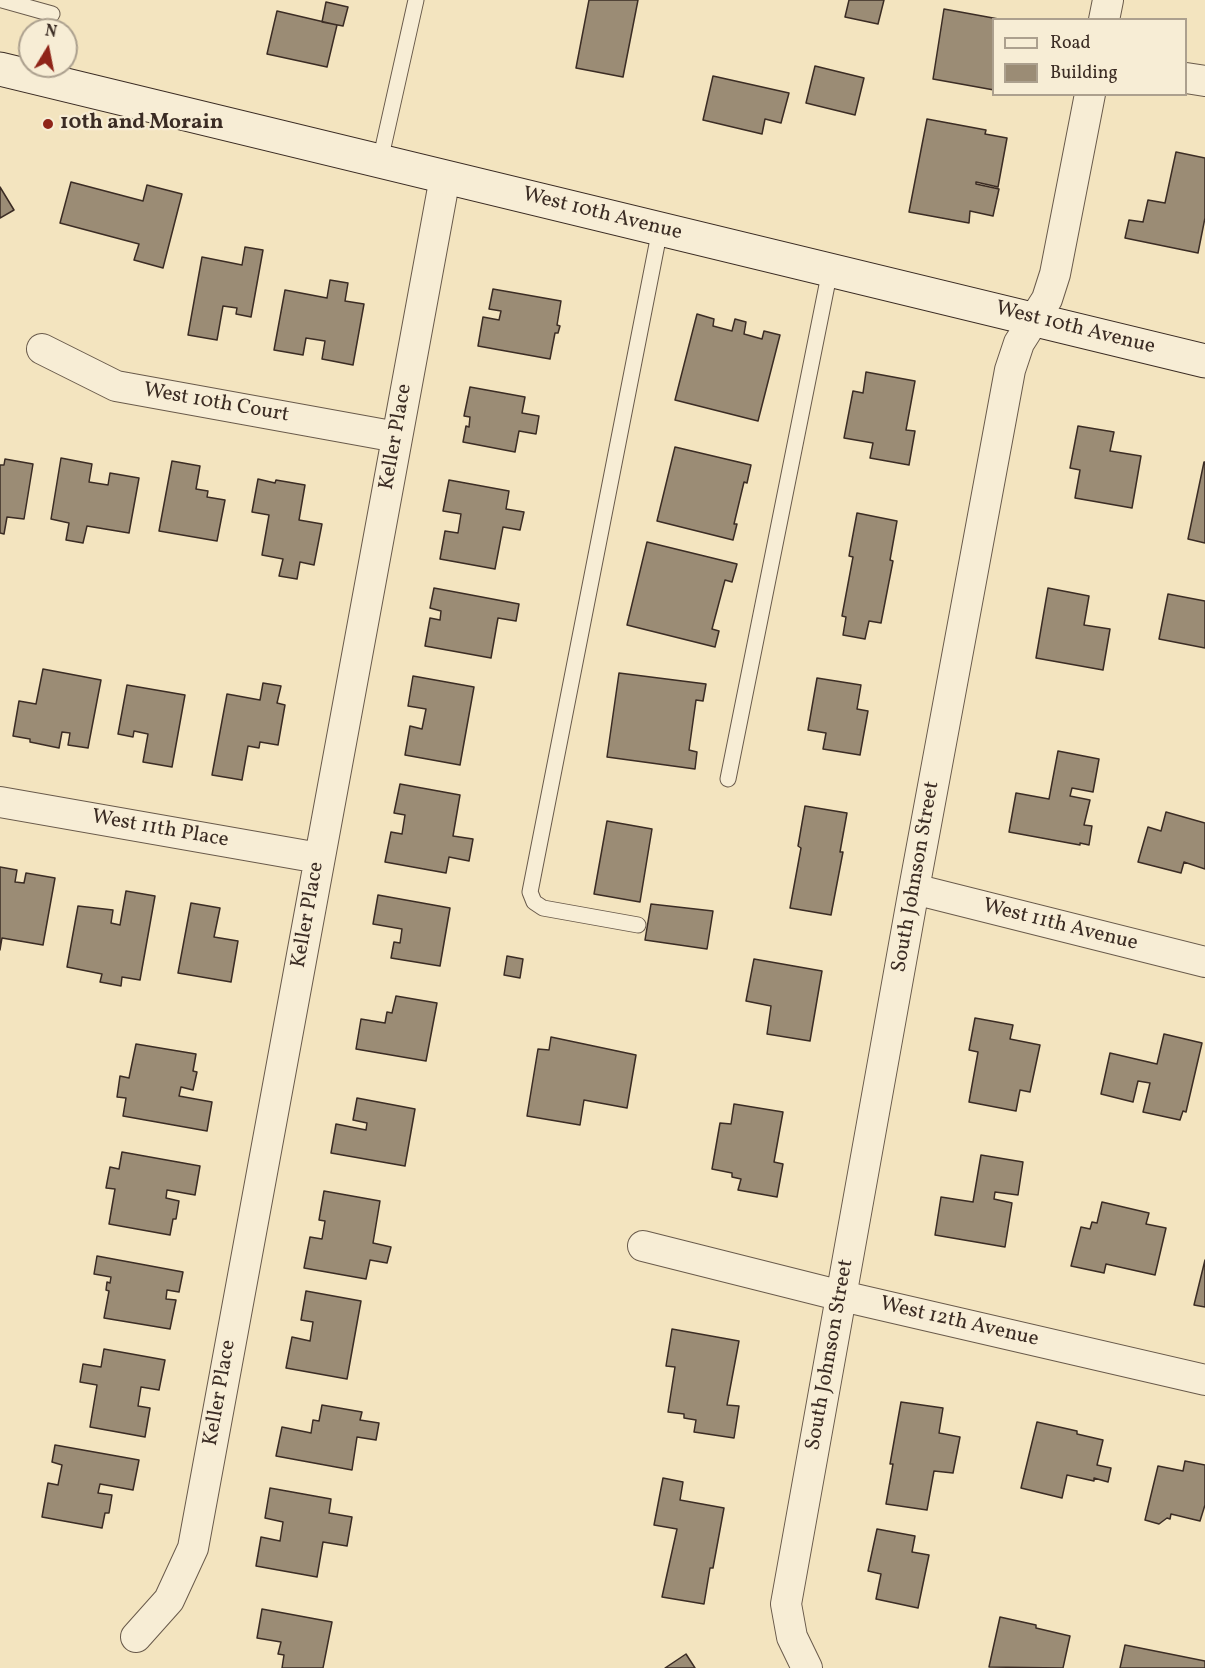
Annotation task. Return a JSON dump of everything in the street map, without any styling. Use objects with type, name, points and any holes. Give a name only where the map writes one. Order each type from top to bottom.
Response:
[{"type":"main road","name":"West 10th Avenue","points":[[0,69],[1205,361]]},
{"type":"street","points":[[1104,18],[1108,0]]},
{"type":"street","points":[[1187,78],[1205,81]]},
{"type":"street","name":"South Johnson Street","points":[[807,1668],[792,1637],[786,1604],[914,889],[1010,370],[1019,343],[1047,298],[1055,274],[1090,96]]},
{"type":"street","name":"Keller Place","points":[[136,1637],[169,1600],[193,1548],[445,177]]},
{"type":"street","name":"West 10th Court","points":[[42,349],[116,386],[397,437]]},
{"type":"street","name":"West 11th Place","points":[[0,802],[320,858]]},
{"type":"street","name":"West 11th Avenue","points":[[914,889],[1205,962]]},
{"type":"street","name":"West 12th Avenue","points":[[643,1246],[842,1296],[1205,1380]]},
{"type":"lane","points":[[2,0],[52,14]]},
{"type":"lane","points":[[380,161],[416,0]]},
{"type":"lane","points":[[638,925],[543,908],[534,902],[530,892],[660,229]]},
{"type":"lane","points":[[728,779],[830,270]]},
{"type":"building","points":[[589,0],[638,0],[623,77],[576,68]]},
{"type":"building","points":[[849,0],[884,0],[878,24],[845,17]]},
{"type":"building","points":[[326,2],[348,7],[343,26],[322,22]]},
{"type":"building","points":[[944,9],[993,18],[992,90],[933,79]]},
{"type":"building","points":[[277,11],[337,25],[327,67],[267,54]]},
{"type":"building","points":[[815,66],[864,78],[855,115],[806,103]]},
{"type":"building","points":[[713,76],[789,93],[781,123],[765,119],[762,134],[703,120]]},
{"type":"building","points":[[927,119],[986,130],[985,134],[1007,138],[998,187],[976,182],[976,184],[999,189],[993,216],[970,211],[969,223],[909,212]]},
{"type":"building","points":[[1176,152],[1205,158],[1205,218],[1198,253],[1125,238],[1129,220],[1143,222],[1148,200],[1165,203]]},
{"type":"building","points":[[71,182],[143,201],[147,185],[182,194],[163,268],[134,260],[139,244],[60,223]]},
{"type":"building","points":[[0,187],[14,210],[0,218]]},
{"type":"building","points":[[245,247],[263,250],[251,317],[236,314],[237,308],[223,306],[217,340],[188,335],[202,257],[242,265]]},
{"type":"building","points":[[330,280],[348,283],[345,301],[364,304],[353,365],[322,359],[325,341],[306,338],[303,355],[274,350],[285,290],[327,298]]},
{"type":"building","points":[[493,289],[561,301],[557,325],[560,326],[558,333],[555,333],[550,359],[478,346],[483,317],[499,320],[501,311],[489,309]]},
{"type":"building","points":[[697,314],[714,319],[713,326],[732,331],[735,319],[746,322],[744,334],[762,339],[764,331],[780,335],[758,421],[675,400]]},
{"type":"building","points":[[866,372],[915,381],[906,430],[915,431],[909,465],[870,458],[873,443],[844,438],[853,391],[863,393]]},
{"type":"building","points":[[470,387],[525,397],[522,413],[539,416],[536,434],[519,431],[515,452],[463,442],[466,426],[469,427],[470,417],[464,416]]},
{"type":"building","points":[[1078,426],[1114,432],[1110,451],[1141,456],[1132,508],[1075,498],[1080,470],[1070,468]]},
{"type":"building","points":[[675,447],[751,465],[747,483],[744,482],[734,524],[737,524],[733,540],[657,521]]},
{"type":"building","points":[[61,458],[92,464],[89,482],[108,485],[110,473],[139,478],[129,533],[87,526],[83,543],[66,540],[69,523],[51,519]]},
{"type":"building","points":[[5,459],[33,464],[24,519],[7,517],[4,534],[0,533],[0,465],[4,465]]},
{"type":"building","points":[[172,461],[200,466],[196,489],[208,491],[207,497],[225,500],[217,541],[159,531]]},
{"type":"building","points":[[1205,462],[1205,543],[1188,539]]},
{"type":"building","points":[[258,479],[275,483],[276,480],[305,485],[299,520],[322,524],[314,565],[300,562],[297,579],[279,576],[283,559],[262,555],[269,515],[252,512]]},
{"type":"building","points":[[449,480],[509,491],[506,509],[524,512],[520,530],[503,527],[495,569],[440,559],[445,531],[458,533],[461,514],[443,511]]},
{"type":"building","points":[[857,513],[897,521],[890,560],[893,561],[881,623],[869,621],[865,639],[843,635],[846,617],[842,616],[853,557],[849,556]]},
{"type":"building","points":[[647,542],[737,564],[732,582],[725,580],[712,629],[719,631],[715,647],[627,625]]},
{"type":"building","points":[[434,588],[519,604],[516,621],[498,618],[491,658],[425,646],[430,618],[440,620],[441,611],[430,608]]},
{"type":"building","points":[[1048,588],[1089,596],[1084,625],[1110,629],[1103,670],[1036,658]]},
{"type":"building","points":[[1168,594],[1205,601],[1205,648],[1159,639]]},
{"type":"building","points":[[43,669],[101,680],[88,748],[68,745],[70,733],[62,732],[59,748],[13,736],[19,701],[36,704]]},
{"type":"building","points":[[619,673],[706,684],[703,701],[696,700],[689,750],[697,752],[695,769],[607,757]]},
{"type":"building","points":[[413,676],[474,687],[460,765],[405,755],[410,726],[422,729],[426,709],[408,706]]},
{"type":"building","points":[[817,678],[861,685],[857,709],[868,711],[860,755],[823,749],[826,733],[808,730]]},
{"type":"building","points":[[263,683],[281,686],[277,703],[285,705],[278,745],[260,742],[259,748],[248,746],[242,780],[212,775],[227,694],[260,700]]},
{"type":"building","points":[[127,685],[185,695],[172,767],[143,762],[148,734],[134,731],[133,737],[118,734]]},
{"type":"building","points":[[1058,751],[1099,759],[1093,792],[1072,788],[1070,796],[1090,800],[1084,825],[1092,826],[1089,845],[1009,832],[1016,793],[1049,799]]},
{"type":"building","points":[[400,784],[460,795],[453,836],[473,839],[469,861],[449,857],[446,873],[385,862],[391,832],[402,834],[405,815],[394,813]]},
{"type":"building","points":[[805,806],[847,813],[840,852],[843,852],[831,915],[790,908],[801,848],[798,846]]},
{"type":"building","points":[[1166,812],[1205,823],[1205,869],[1184,862],[1181,873],[1138,862],[1148,827],[1161,831]]},
{"type":"building","points":[[607,821],[652,829],[640,902],[594,894]]},
{"type":"building","points":[[0,867],[17,870],[15,882],[24,883],[26,873],[55,878],[43,945],[2,938],[0,950]]},
{"type":"building","points":[[126,891],[155,896],[140,980],[122,977],[121,986],[100,982],[102,974],[67,967],[78,906],[113,910],[111,923],[120,925]]},
{"type":"building","points":[[378,895],[450,908],[440,966],[391,958],[394,942],[400,943],[402,929],[373,924]]},
{"type":"building","points":[[191,903],[220,908],[214,937],[238,941],[231,982],[178,973]]},
{"type":"building","points":[[651,904],[713,911],[707,949],[645,940]]},
{"type":"building","points":[[507,956],[523,959],[520,978],[504,975]]},
{"type":"building","points":[[754,959],[822,971],[810,1041],[767,1034],[771,1006],[746,1001]]},
{"type":"building","points":[[396,996],[437,1003],[426,1061],[356,1049],[361,1019],[385,1023],[387,1012],[392,1013]]},
{"type":"building","points":[[975,1018],[1013,1025],[1010,1039],[1040,1045],[1030,1092],[1020,1090],[1016,1111],[969,1102],[978,1052],[969,1050]]},
{"type":"building","points":[[1164,1034],[1202,1043],[1186,1112],[1183,1111],[1180,1120],[1143,1112],[1150,1083],[1138,1081],[1133,1102],[1101,1094],[1110,1053],[1157,1064]]},
{"type":"building","points":[[551,1037],[636,1055],[627,1108],[584,1100],[580,1125],[527,1116],[538,1049],[549,1050]]},
{"type":"building","points":[[136,1044],[196,1054],[193,1071],[197,1072],[193,1090],[181,1087],[179,1096],[212,1102],[207,1131],[123,1116],[126,1098],[117,1097],[120,1076],[129,1078]]},
{"type":"building","points":[[357,1098],[415,1109],[405,1166],[331,1153],[336,1124],[366,1130],[367,1123],[353,1120]]},
{"type":"building","points":[[734,1104],[783,1112],[774,1162],[783,1164],[777,1197],[738,1190],[741,1179],[732,1177],[732,1173],[712,1169],[720,1123],[731,1124]]},
{"type":"building","points":[[122,1152],[200,1166],[195,1195],[167,1190],[166,1198],[179,1201],[170,1235],[109,1224],[115,1189],[106,1188],[110,1167],[119,1169]]},
{"type":"building","points":[[981,1155],[1023,1162],[1018,1195],[995,1192],[994,1199],[1012,1203],[1005,1247],[935,1235],[941,1197],[973,1202]]},
{"type":"building","points":[[324,1191],[380,1201],[373,1243],[391,1247],[387,1263],[370,1260],[366,1279],[304,1268],[310,1237],[322,1239],[325,1221],[319,1220]]},
{"type":"building","points":[[1102,1202],[1149,1213],[1146,1224],[1166,1228],[1155,1275],[1106,1264],[1104,1273],[1071,1266],[1081,1227],[1090,1229],[1092,1222],[1097,1223]]},
{"type":"building","points":[[97,1256],[183,1272],[179,1292],[167,1290],[166,1299],[176,1300],[170,1329],[104,1318],[109,1291],[106,1290],[107,1282],[110,1283],[111,1277],[94,1274]]},
{"type":"building","points":[[1205,1260],[1205,1307],[1194,1305]]},
{"type":"building","points":[[306,1291],[361,1301],[347,1379],[286,1368],[292,1337],[310,1341],[313,1322],[301,1320]]},
{"type":"building","points":[[672,1329],[739,1341],[727,1405],[739,1406],[734,1438],[694,1432],[696,1420],[684,1418],[684,1414],[668,1412],[675,1367],[666,1366]]},
{"type":"building","points":[[104,1349],[165,1360],[159,1390],[141,1387],[138,1406],[150,1408],[145,1437],[90,1427],[97,1385],[80,1382],[83,1364],[101,1367]]},
{"type":"building","points":[[901,1402],[943,1408],[939,1433],[960,1437],[953,1473],[934,1471],[927,1510],[886,1504],[893,1464],[890,1464]]},
{"type":"building","points":[[322,1405],[362,1412],[360,1420],[379,1423],[376,1440],[357,1437],[352,1470],[276,1456],[282,1427],[311,1433],[313,1420],[319,1421]]},
{"type":"building","points":[[1037,1422],[1077,1431],[1077,1434],[1103,1440],[1097,1465],[1111,1468],[1108,1482],[1067,1475],[1062,1498],[1021,1488]]},
{"type":"building","points":[[55,1445],[139,1460],[133,1490],[100,1484],[98,1493],[112,1495],[109,1513],[105,1513],[102,1528],[42,1517],[48,1483],[58,1485],[62,1465],[52,1462]]},
{"type":"building","points":[[1185,1461],[1205,1465],[1205,1505],[1200,1521],[1171,1514],[1170,1519],[1167,1518],[1159,1524],[1145,1520],[1158,1466],[1183,1471]]},
{"type":"building","points":[[663,1478],[683,1482],[680,1500],[724,1508],[704,1604],[662,1597],[677,1529],[654,1525]]},
{"type":"building","points":[[270,1488],[331,1499],[329,1513],[352,1517],[347,1546],[323,1542],[317,1577],[256,1566],[261,1537],[280,1541],[283,1522],[265,1518]]},
{"type":"building","points":[[877,1529],[915,1536],[912,1552],[929,1555],[918,1608],[876,1599],[881,1574],[868,1571]]},
{"type":"building","points":[[262,1609],[332,1622],[323,1668],[282,1668],[284,1655],[278,1654],[281,1642],[257,1638]]},
{"type":"building","points":[[1000,1617],[1070,1636],[1063,1668],[989,1667]]},
{"type":"building","points":[[1125,1645],[1205,1661],[1205,1668],[1120,1668]]},
{"type":"building","points":[[686,1654],[695,1668],[665,1668]]},
{"type":"place","name":"10th and Morain","points":[[48,124]]}]
